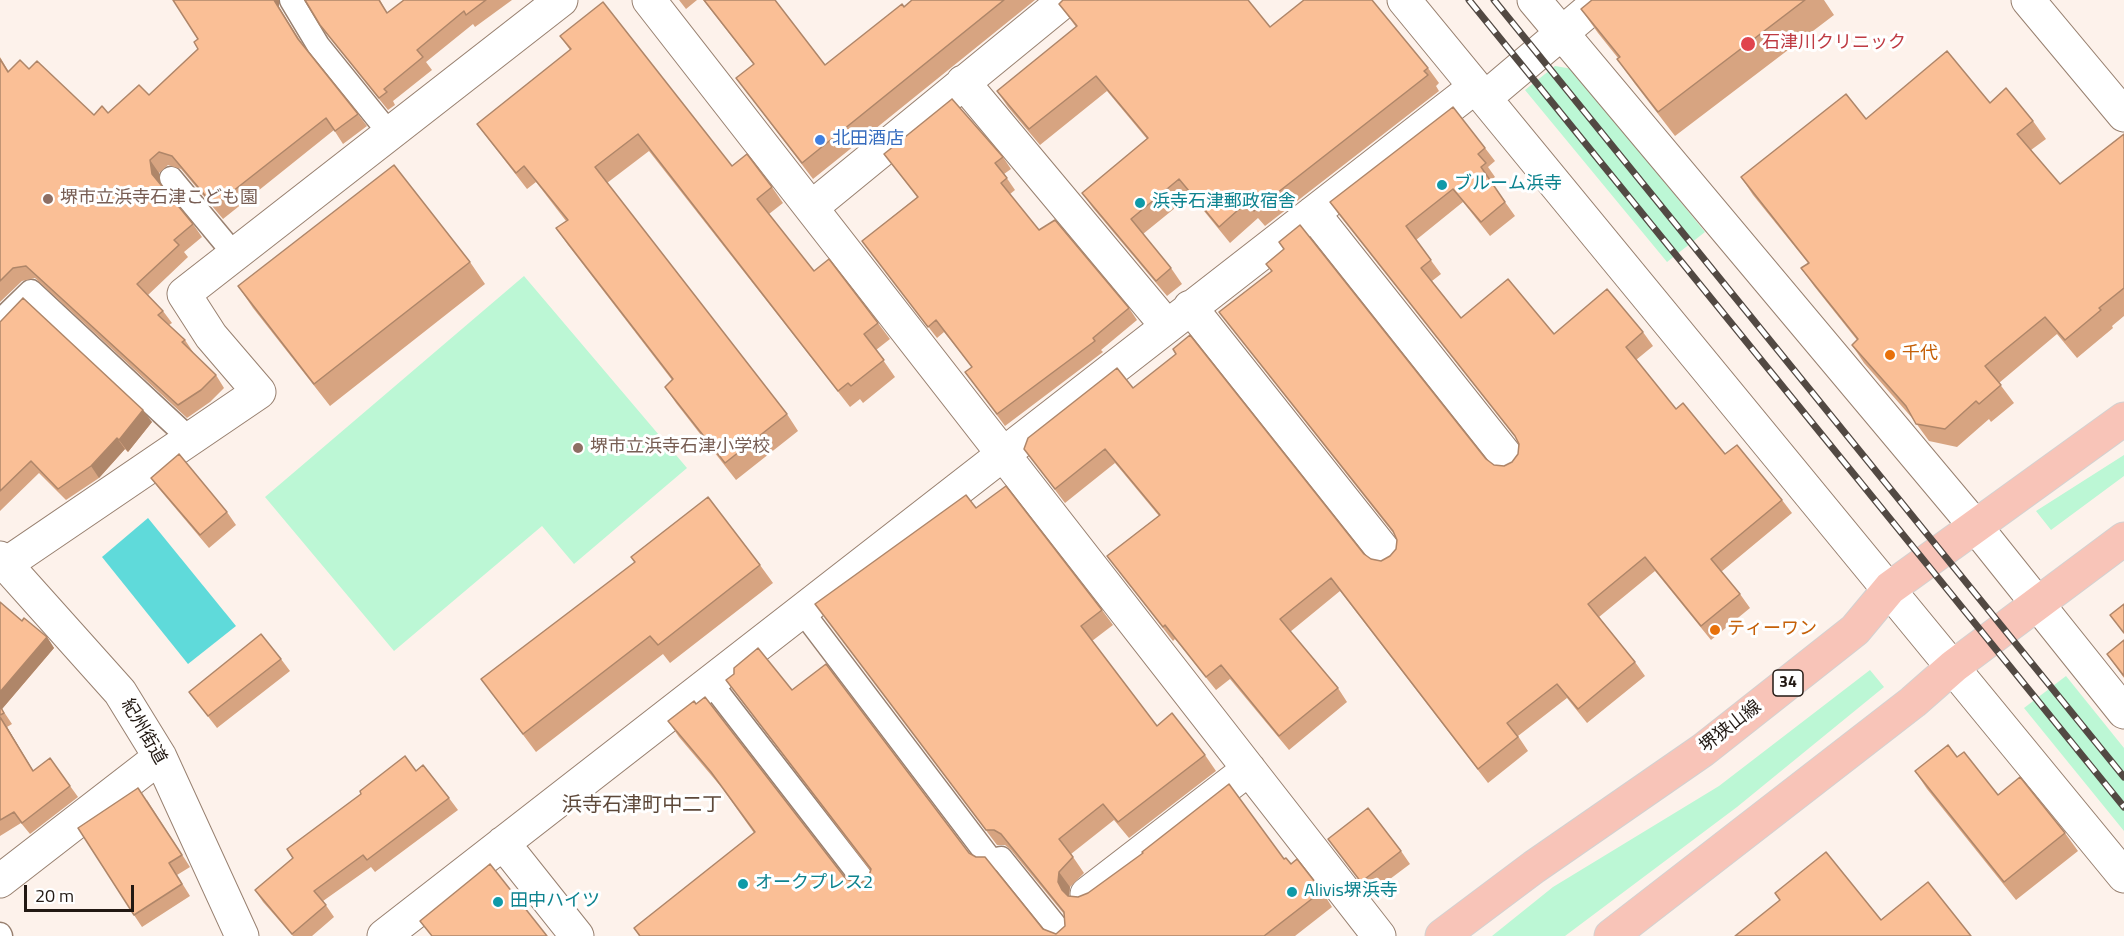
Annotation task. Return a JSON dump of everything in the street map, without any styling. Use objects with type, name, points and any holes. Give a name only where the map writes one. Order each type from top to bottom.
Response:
[{"type":"main road","name":"堺狭山線","points":[[1442,936],[1534,867],[1702,750],[1855,630],[1890,588],[2124,419]]},
{"type":"main road","points":[[1611,936],[1913,702],[1953,666],[2124,538]]},
{"type":"street","points":[[3,561],[258,393],[211,336],[184,294],[561,0]]},
{"type":"street","points":[[649,0],[1379,936]]},
{"type":"street","points":[[812,207],[1065,0]]},
{"type":"street","points":[[1404,0],[1890,588],[2124,876]]},
{"type":"street","points":[[1534,0],[1560,34],[1976,527],[2124,712]]},
{"type":"street","points":[[384,936],[1313,213],[1560,34],[1601,0]]},
{"type":"street","points":[[2028,0],[2124,115]]},
{"type":"street","points":[[963,82],[1178,317],[1388,556]]},
{"type":"street","points":[[1313,213],[1510,461]]},
{"type":"street","name":"紀州街道","points":[[3,561],[120,692],[160,757],[242,936]]},
{"type":"street","points":[[0,881],[160,757]]},
{"type":"street","points":[[1087,894],[1249,769]]},
{"type":"street","points":[[503,843],[577,936]]},
{"type":"lane","points":[[291,0],[318,45],[390,134]]},
{"type":"lane","points":[[171,178],[235,255]]},
{"type":"lane","points":[[0,321],[31,291],[189,439]]},
{"type":"lane","points":[[802,610],[991,860],[1001,858],[1064,936]]},
{"type":"lane","points":[[710,682],[868,886]]},
{"type":"green space","points":[[1555,66],[1573,69],[1705,232],[1667,262],[1525,90]]},
{"type":"green space","points":[[524,276],[687,468],[574,564],[542,526],[394,651],[265,497]]},
{"type":"green space","points":[[2124,455],[2124,476],[2051,530],[2036,511]]},
{"type":"green space","points":[[1870,670],[1884,687],[1737,807],[1565,936],[1492,936],[1553,887],[1719,786]]},
{"type":"green space","points":[[2066,676],[2124,748],[2124,831],[2024,708]]},
{"type":"water","points":[[148,518],[236,626],[188,664],[102,557]]},
{"type":"building","points":[[173,0],[274,0],[298,39],[358,114],[335,131],[326,118],[214,206],[172,156],[159,152],[150,160],[152,174],[193,224],[174,240],[179,245],[137,284],[163,311],[158,315],[185,340],[182,342],[216,375],[201,390],[178,405],[26,266],[13,268],[0,281],[0,59],[8,72],[20,60],[29,69],[37,61],[94,115],[102,106],[108,113],[139,85],[149,95],[198,49],[194,42],[198,39]]},
{"type":"building","points":[[305,0],[379,0],[387,13],[404,0],[486,0],[466,15],[464,11],[417,50],[423,57],[384,89],[387,92],[379,98],[320,25]]},
{"type":"building","points":[[704,0],[775,0],[825,65],[902,4],[904,7],[912,0],[1004,0],[802,163],[736,78],[754,64]]},
{"type":"building","points":[[1063,0],[1248,0],[1270,27],[1304,0],[1372,0],[1428,68],[1424,71],[1428,75],[1254,211],[1247,202],[1219,227],[1179,179],[1131,219],[1171,268],[1156,281],[1082,193],[1148,138],[1096,76],[1029,129],[997,91],[1077,26],[1059,4]]},
{"type":"building","points":[[1592,0],[1805,0],[1658,112],[1617,59],[1620,57],[1581,9]]},
{"type":"building","points":[[603,2],[732,166],[747,154],[772,187],[757,199],[814,271],[829,259],[878,323],[864,334],[884,360],[851,386],[848,383],[838,391],[638,134],[595,167],[787,414],[725,463],[665,387],[673,379],[556,228],[568,220],[524,166],[516,173],[477,124],[571,49],[560,36]]},
{"type":"building","points":[[1947,51],[1990,103],[2006,88],[2033,121],[2017,134],[2060,184],[2124,134],[2124,288],[2065,340],[2045,317],[1985,366],[2001,385],[1979,404],[1976,401],[1945,429],[1916,424],[1906,406],[1852,345],[1858,339],[1801,268],[1809,263],[1741,177],[1846,94],[1866,119]]},
{"type":"building","points":[[952,99],[1003,157],[995,163],[1007,178],[1001,183],[1039,230],[1055,220],[1129,308],[1093,338],[1095,341],[997,414],[965,372],[972,367],[936,320],[928,327],[862,241],[918,197],[884,154]]},
{"type":"building","points":[[1453,107],[1485,148],[1478,154],[1486,163],[1481,167],[1505,202],[1481,222],[1453,189],[1406,226],[1431,260],[1421,268],[1461,318],[1508,279],[1554,334],[1607,289],[1643,332],[1626,347],[1676,409],[1683,403],[1725,454],[1737,445],[1782,500],[1711,559],[1740,594],[1701,626],[1645,557],[1588,604],[1635,662],[1578,709],[1557,684],[1507,723],[1518,737],[1478,769],[1331,578],[1280,619],[1338,688],[1279,736],[1221,665],[1206,677],[1107,556],[1160,515],[1105,449],[1055,489],[1024,449],[1028,438],[1117,368],[1133,388],[1176,354],[1173,349],[1190,335],[1364,554],[1371,559],[1381,561],[1390,556],[1396,549],[1397,540],[1393,531],[1219,312],[1272,271],[1266,264],[1284,249],[1279,242],[1300,225],[1486,459],[1494,465],[1504,466],[1512,462],[1518,454],[1519,444],[1515,436],[1330,202]]},
{"type":"building","points":[[394,165],[470,262],[314,384],[238,286]]},
{"type":"building","points":[[23,298],[143,410],[119,440],[117,438],[91,466],[58,489],[31,461],[0,491],[0,322]]},
{"type":"building","points":[[179,454],[227,512],[200,535],[151,478]]},
{"type":"building","points":[[1006,486],[1102,610],[1081,626],[1157,726],[1172,713],[1205,755],[1118,822],[1103,804],[1059,839],[1073,857],[1059,872],[1058,882],[1062,890],[1068,896],[1078,897],[1088,893],[1143,853],[1229,784],[1284,859],[1286,858],[1291,864],[1297,859],[1322,891],[1264,936],[640,936],[634,928],[755,832],[711,772],[668,721],[694,701],[696,704],[705,697],[846,879],[860,884],[869,876],[871,869],[726,680],[734,674],[734,668],[758,648],[792,690],[826,664],[969,853],[976,857],[985,857],[1043,929],[1056,934],[1065,926],[1064,912],[1001,834],[994,830],[986,830],[815,604],[966,495],[976,508]]},
{"type":"building","points":[[708,497],[760,565],[658,645],[650,636],[523,734],[481,679],[635,562],[631,557]]},
{"type":"building","points":[[0,602],[22,621],[24,618],[47,637],[0,692]]},
{"type":"building","points":[[2124,604],[2124,633],[2110,615]]},
{"type":"building","points":[[261,634],[281,659],[208,716],[189,692]]},
{"type":"building","points":[[2124,640],[2124,676],[2107,654]]},
{"type":"building","points":[[0,717],[33,771],[50,758],[70,786],[22,823],[14,812],[0,820]]},
{"type":"building","points":[[1948,745],[1957,757],[1964,752],[1998,795],[2020,777],[2065,833],[2004,882],[1915,771]]},
{"type":"building","points":[[405,756],[416,771],[423,765],[449,798],[367,860],[363,855],[314,891],[326,905],[292,934],[255,890],[293,858],[287,849],[361,794],[360,791]]},
{"type":"building","points":[[138,788],[182,855],[169,863],[182,884],[134,915],[78,828]]},
{"type":"building","points":[[1368,808],[1401,851],[1361,882],[1328,839]]},
{"type":"building","points":[[1826,852],[1881,920],[1928,882],[1971,936],[1735,936],[1780,900],[1775,893]]},
{"type":"building","points":[[490,864],[547,936],[432,936],[420,921]]},
{"type":"railway","points":[[1469,0],[2124,807]]},
{"type":"railway","points":[[1494,0],[2124,777]]},
{"type":"place","name":"石津川クリニック","points":[[1748,44]]},
{"type":"place","name":"北田酒店","points":[[820,140]]},
{"type":"place","name":"ブルーム浜寺","points":[[1442,185]]},
{"type":"place","name":"堺市立浜寺石津こども園","points":[[48,199]]},
{"type":"place","name":"浜寺石津郵政宿舎","points":[[1140,203]]},
{"type":"place","name":"千代","points":[[1890,355]]},
{"type":"place","name":"堺市立浜寺石津小学校","points":[[578,448]]},
{"type":"place","name":"ティーワン","points":[[1715,630]]},
{"type":"place","name":"オークプレス2","points":[[743,884]]},
{"type":"place","name":"Alivis堺浜寺","points":[[1292,892]]},
{"type":"place","name":"田中ハイツ","points":[[498,902]]},
{"type":"district","name":"浜寺石津町中二丁","points":[[642,806]]}]
